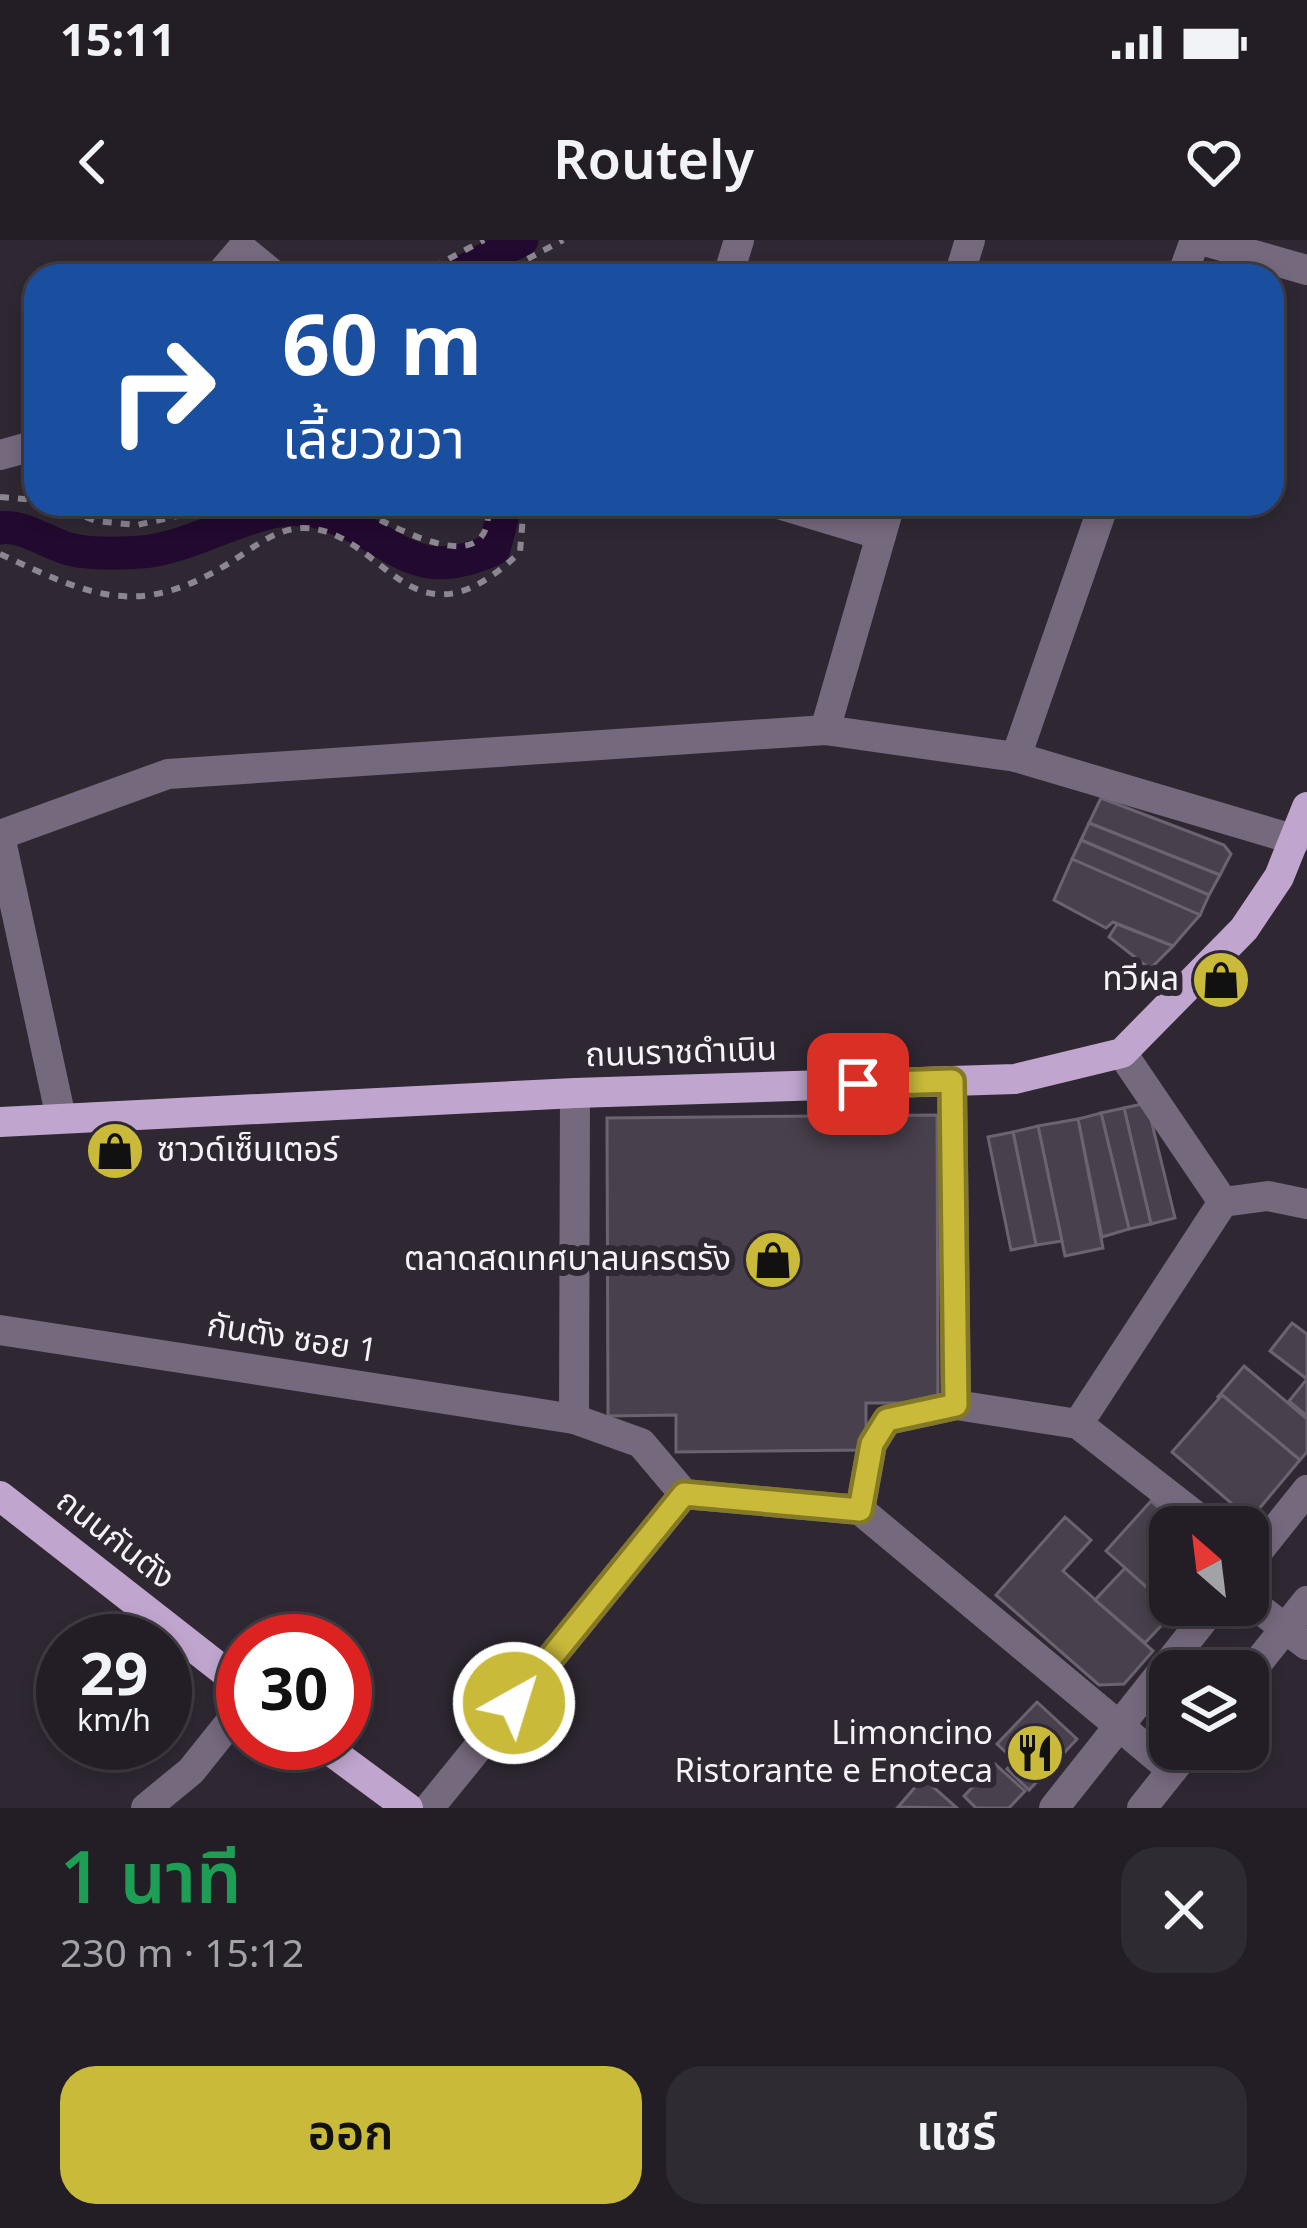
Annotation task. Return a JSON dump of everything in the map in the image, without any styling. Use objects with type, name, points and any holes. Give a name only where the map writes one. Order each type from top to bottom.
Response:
[{"type":"main road","points":[[1122,1053],[1244,929],[1280,877],[1307,807]]},
{"type":"main road","name":"ถนนราชดำเนิน","points":[[0,1122],[575,1093],[1015,1078],[1122,1053]]},
{"type":"main road","name":"ถนนกันตัง","points":[[0,1496],[216,1665]]},
{"type":"main road","points":[[357,1770],[408,1808]]},
{"type":"street","points":[[1198,240],[1307,270]]},
{"type":"street","points":[[229,264],[242,249],[260,264]]},
{"type":"street","points":[[817,516],[880,535]]},
{"type":"street","points":[[825,730],[886,516]]},
{"type":"street","points":[[1016,758],[1100,516]]},
{"type":"street","points":[[62,1118],[0,836],[168,775],[825,730],[1016,758],[1296,840]]},
{"type":"street","points":[[1122,1053],[1223,1202]]},
{"type":"street","points":[[952,1081],[956,1405]]},
{"type":"street","points":[[574,1420],[575,1093]]},
{"type":"street","points":[[1078,1424],[1223,1202],[1268,1196],[1307,1204]]},
{"type":"street","name":"กันตัง ซอย 1","points":[[0,1330],[574,1420],[640,1443],[684,1494]]},
{"type":"street","points":[[860,1510],[872,1444],[887,1420],[956,1405],[1078,1424],[1183,1506]]},
{"type":"street","points":[[1269,1536],[1307,1490]]},
{"type":"street","points":[[429,1808],[684,1494],[860,1510],[1118,1726],[1149,1742]]},
{"type":"street","points":[[1269,1658],[1296,1636],[1307,1601]]},
{"type":"street","points":[[1269,1616],[1296,1636]]},
{"type":"street","points":[[1054,1808],[1198,1626]]},
{"type":"street","points":[[146,1808],[191,1771],[216,1740]]},
{"type":"street","points":[[1142,1808],[1171,1770]]},
{"type":"path","points":[[439,264],[484,240]]},
{"type":"path","points":[[518,264],[562,240]]},
{"type":"path","points":[[83,516],[137,524],[175,516]]},
{"type":"path","points":[[372,516],[427,543],[462,547],[481,538],[489,516]]},
{"type":"path","points":[[0,554],[109,598],[148,597],[187,586],[267,538],[300,528],[328,532],[392,578],[432,594],[466,590],[497,574],[520,552],[523,516]]},
{"type":"building","points":[[1101,798],[1224,845],[1231,854],[1220,875],[1089,823]]},
{"type":"building","points":[[1089,823],[1220,875],[1209,895],[1081,840]]},
{"type":"building","points":[[1081,840],[1209,895],[1200,915],[1072,859]]},
{"type":"building","points":[[1072,859],[1200,915],[1173,946],[1113,922],[1106,928],[1054,900]]},
{"type":"building","points":[[1117,924],[1173,946],[1150,969],[1109,937]]},
{"type":"building","points":[[1147,1103],[1175,1218],[1151,1224],[1124,1108]]},
{"type":"building","points":[[1124,1108],[1151,1224],[1129,1229],[1101,1113]]},
{"type":"building","points":[[1101,1113],[1129,1229],[1102,1237],[1078,1119]]},
{"type":"building","name":"ตลาดสดเทศบาลนครตรัง","points":[[937,1115],[938,1403],[866,1403],[866,1450],[676,1452],[676,1415],[608,1416],[607,1118]]},
{"type":"building","points":[[1078,1119],[1103,1248],[1065,1256],[1038,1126]]},
{"type":"building","points":[[1038,1126],[1062,1241],[1036,1245],[1013,1132]]},
{"type":"building","points":[[1013,1132],[1036,1245],[1011,1250],[988,1137]]},
{"type":"building","points":[[1292,1323],[1307,1334],[1307,1379],[1270,1351]]},
{"type":"building","points":[[1244,1366],[1307,1419],[1307,1452],[1300,1460],[1222,1395],[1217,1398]]},
{"type":"building","points":[[1307,1379],[1307,1416],[1289,1401]]},
{"type":"building","points":[[1222,1395],[1300,1460],[1261,1506],[1235,1506],[1172,1452]]},
{"type":"building","points":[[1151,1501],[1157,1506],[1149,1506],[1149,1589],[1106,1551]]},
{"type":"building","points":[[1065,1517],[1091,1540],[1063,1571],[1152,1650],[1124,1684],[1099,1685],[996,1595]]},
{"type":"building","points":[[1125,1568],[1149,1590],[1149,1626],[1161,1626],[1145,1643],[1095,1600]]},
{"type":"building","name":"Limoncino Ristorante e Enoteca","points":[[1037,1702],[1077,1739],[1029,1790],[1007,1769],[1015,1761],[997,1744]]},
{"type":"building","points":[[995,1764],[1025,1791],[1009,1808],[976,1808],[964,1796]]},
{"type":"building","points":[[923,1778],[957,1808],[898,1807]]},
{"type":"waterway","points":[[477,264],[522,240]]},
{"type":"waterway","points":[[0,528],[26,531],[77,551],[142,552],[258,516]]},
{"type":"waterway","points":[[328,516],[403,553],[442,563],[494,549],[503,516]]},
{"type":"place","name":"ทวีผล","points":[[1221,980]]},
{"type":"place","name":"ซาวด์เซ็นเตอร์","points":[[115,1151]]},
{"type":"place","name":"ตลาดสดเทศบาลนครตรัง","points":[[773,1260]]},
{"type":"place","name":"Limoncino Ristorante e Enoteca","points":[[1035,1753]]},
{"type":"route","points":[[514,1703],[684,1494],[860,1510],[872,1444],[887,1420],[956,1405],[952,1081],[858,1084]]}]
